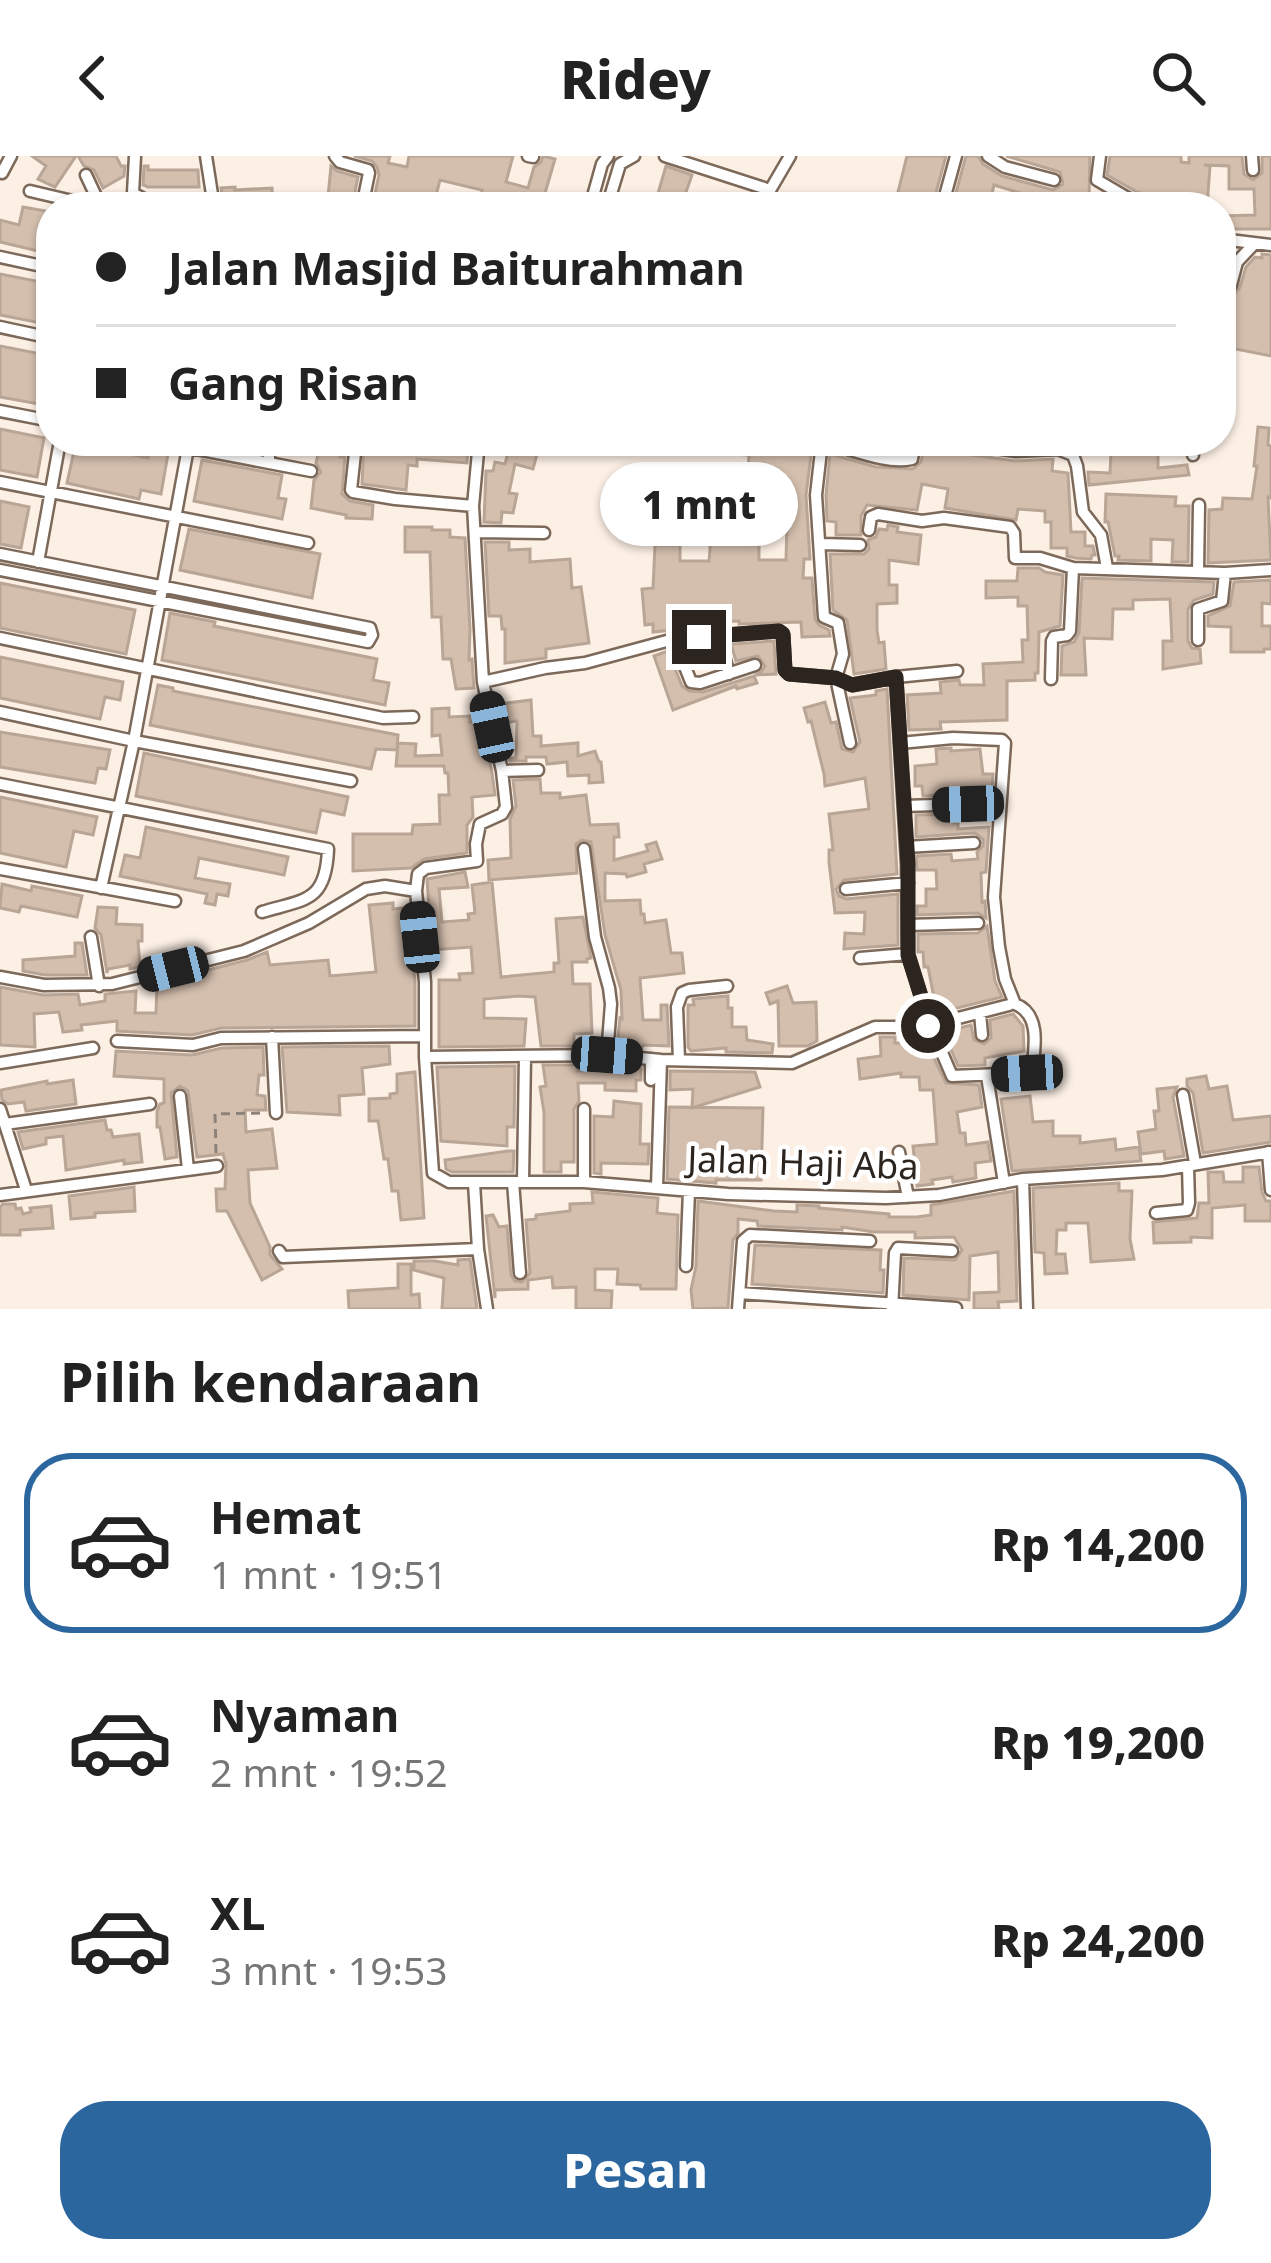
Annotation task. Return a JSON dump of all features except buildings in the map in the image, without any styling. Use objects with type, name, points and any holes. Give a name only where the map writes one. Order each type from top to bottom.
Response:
[{"type":"street","points":[[2,173],[11,156]]},
{"type":"street","points":[[133,192],[135,156]]},
{"type":"street","points":[[206,156],[212,192]]},
{"type":"street","points":[[335,156],[368,170],[364,192]]},
{"type":"street","points":[[594,192],[608,156]]},
{"type":"street","points":[[612,192],[620,164],[634,156]]},
{"type":"street","points":[[665,156],[769,192],[790,156]]},
{"type":"street","points":[[946,192],[956,156]]},
{"type":"street","points":[[988,156],[1005,167],[1054,180]]},
{"type":"street","points":[[1100,156],[1096,176],[1111,192]]},
{"type":"street","points":[[86,175],[93,192]]},
{"type":"street","points":[[29,191],[36,193]]},
{"type":"street","points":[[1236,241],[1271,245]]},
{"type":"street","points":[[1236,269],[1254,244]]},
{"type":"street","points":[[0,257],[36,265]]},
{"type":"street","points":[[0,327],[36,335]]},
{"type":"street","points":[[0,411],[36,418]]},
{"type":"street","points":[[38,562],[57,456]]},
{"type":"street","points":[[101,888],[121,807],[186,456]]},
{"type":"street","points":[[231,456],[311,471]]},
{"type":"street","points":[[269,456],[269,463]]},
{"type":"street","points":[[356,456],[353,492],[473,506]]},
{"type":"street","points":[[478,456],[473,506],[483,682],[506,810],[480,824],[477,861],[421,869],[416,891],[425,982],[424,1057],[607,1055],[792,1063],[866,1030],[930,1025],[1009,1005]]},
{"type":"street","points":[[819,456],[816,495],[824,617],[838,623],[843,654],[836,678],[850,743]]},
{"type":"street","points":[[876,456],[904,461],[912,456]]},
{"type":"street","points":[[1073,456],[1083,512],[1101,535],[1107,568]]},
{"type":"street","points":[[0,482],[308,543]]},
{"type":"street","points":[[1198,572],[1199,506]]},
{"type":"street","points":[[869,530],[871,518],[878,514],[944,518],[1010,527],[1015,557],[1040,558],[1073,568],[1271,570]]},
{"type":"street","points":[[476,532],[544,533]]},
{"type":"street","points":[[820,544],[860,545]]},
{"type":"street","points":[[0,554],[160,594],[368,642],[372,635],[370,628],[160,594],[0,569]]},
{"type":"street","points":[[1051,679],[1052,641],[1070,631],[1073,568]]},
{"type":"street","points":[[1198,640],[1198,609],[1222,601],[1225,573]]},
{"type":"street","points":[[483,682],[585,663],[674,639],[779,631],[787,673],[836,678],[852,685],[957,671]]},
{"type":"street","points":[[718,635],[729,674]]},
{"type":"street","points":[[0,638],[383,718],[413,717]]},
{"type":"street","points":[[674,639],[691,682],[755,665]]},
{"type":"street","points":[[896,677],[908,955],[930,1025],[952,1076],[1027,1073],[1033,1064],[1033,1019],[1028,1009],[1015,1004],[1005,979],[994,897],[1005,743],[952,738],[900,742]]},
{"type":"street","points":[[0,712],[351,781]]},
{"type":"street","points":[[502,771],[538,770]]},
{"type":"street","points":[[0,784],[328,849],[319,891],[262,912]]},
{"type":"street","points":[[904,806],[1000,803]]},
{"type":"street","points":[[906,847],[974,843]]},
{"type":"street","points":[[584,849],[595,937],[609,988],[607,1055]]},
{"type":"street","points":[[0,869],[175,902]]},
{"type":"street","points":[[846,890],[908,883]]},
{"type":"street","points":[[0,977],[44,985],[99,986],[244,951],[309,923],[366,889],[385,886],[416,891]]},
{"type":"street","points":[[908,925],[978,923]]},
{"type":"street","points":[[91,937],[99,986]]},
{"type":"street","points":[[860,958],[908,955]]},
{"type":"street","points":[[679,1060],[677,1007],[682,993],[727,986]]},
{"type":"street","points":[[980,1013],[982,1035]]},
{"type":"street","points":[[117,1041],[193,1045],[221,1038],[424,1036]]},
{"type":"street","points":[[272,1037],[276,1113]]},
{"type":"street","points":[[0,1063],[93,1048]]},
{"type":"street","points":[[520,1273],[518,1181],[525,1056]]},
{"type":"street","name":"Jalan Haji Aba","points":[[424,1057],[433,1173],[442,1180],[584,1182],[808,1197],[908,1197],[1023,1179],[1191,1165],[1270,1152]]},
{"type":"street","points":[[651,1080],[656,1059]]},
{"type":"street","points":[[656,1059],[657,1186]]},
{"type":"street","points":[[986,1076],[1004,1183]]},
{"type":"street","points":[[1156,1213],[1187,1210],[1190,1203],[1183,1095]]},
{"type":"street","points":[[180,1096],[188,1169]]},
{"type":"street","points":[[5,1124],[150,1104]]},
{"type":"street","points":[[0,1109],[26,1190]]},
{"type":"street","points":[[584,1109],[584,1182]]},
{"type":"street","points":[[898,1152],[908,1197]]},
{"type":"street","points":[[1270,1152],[1271,1190]]},
{"type":"street","points":[[0,1195],[217,1166]]},
{"type":"street","points":[[1023,1179],[1027,1309]]},
{"type":"street","points":[[474,1183],[487,1309]]},
{"type":"street","points":[[686,1266],[689,1191]]},
{"type":"street","points":[[738,1309],[742,1241],[750,1235],[871,1241]]},
{"type":"street","points":[[279,1251],[283,1257],[478,1249]]},
{"type":"street","points":[[892,1307],[898,1249],[952,1251]]},
{"type":"street","points":[[739,1293],[956,1308]]},
{"type":"path","points":[[217,1166],[215,1114],[276,1113]]},
{"type":"route","points":[[699,637],[779,631],[789,674],[836,678],[852,685],[896,677],[908,864],[908,955],[928,1026]]}]
